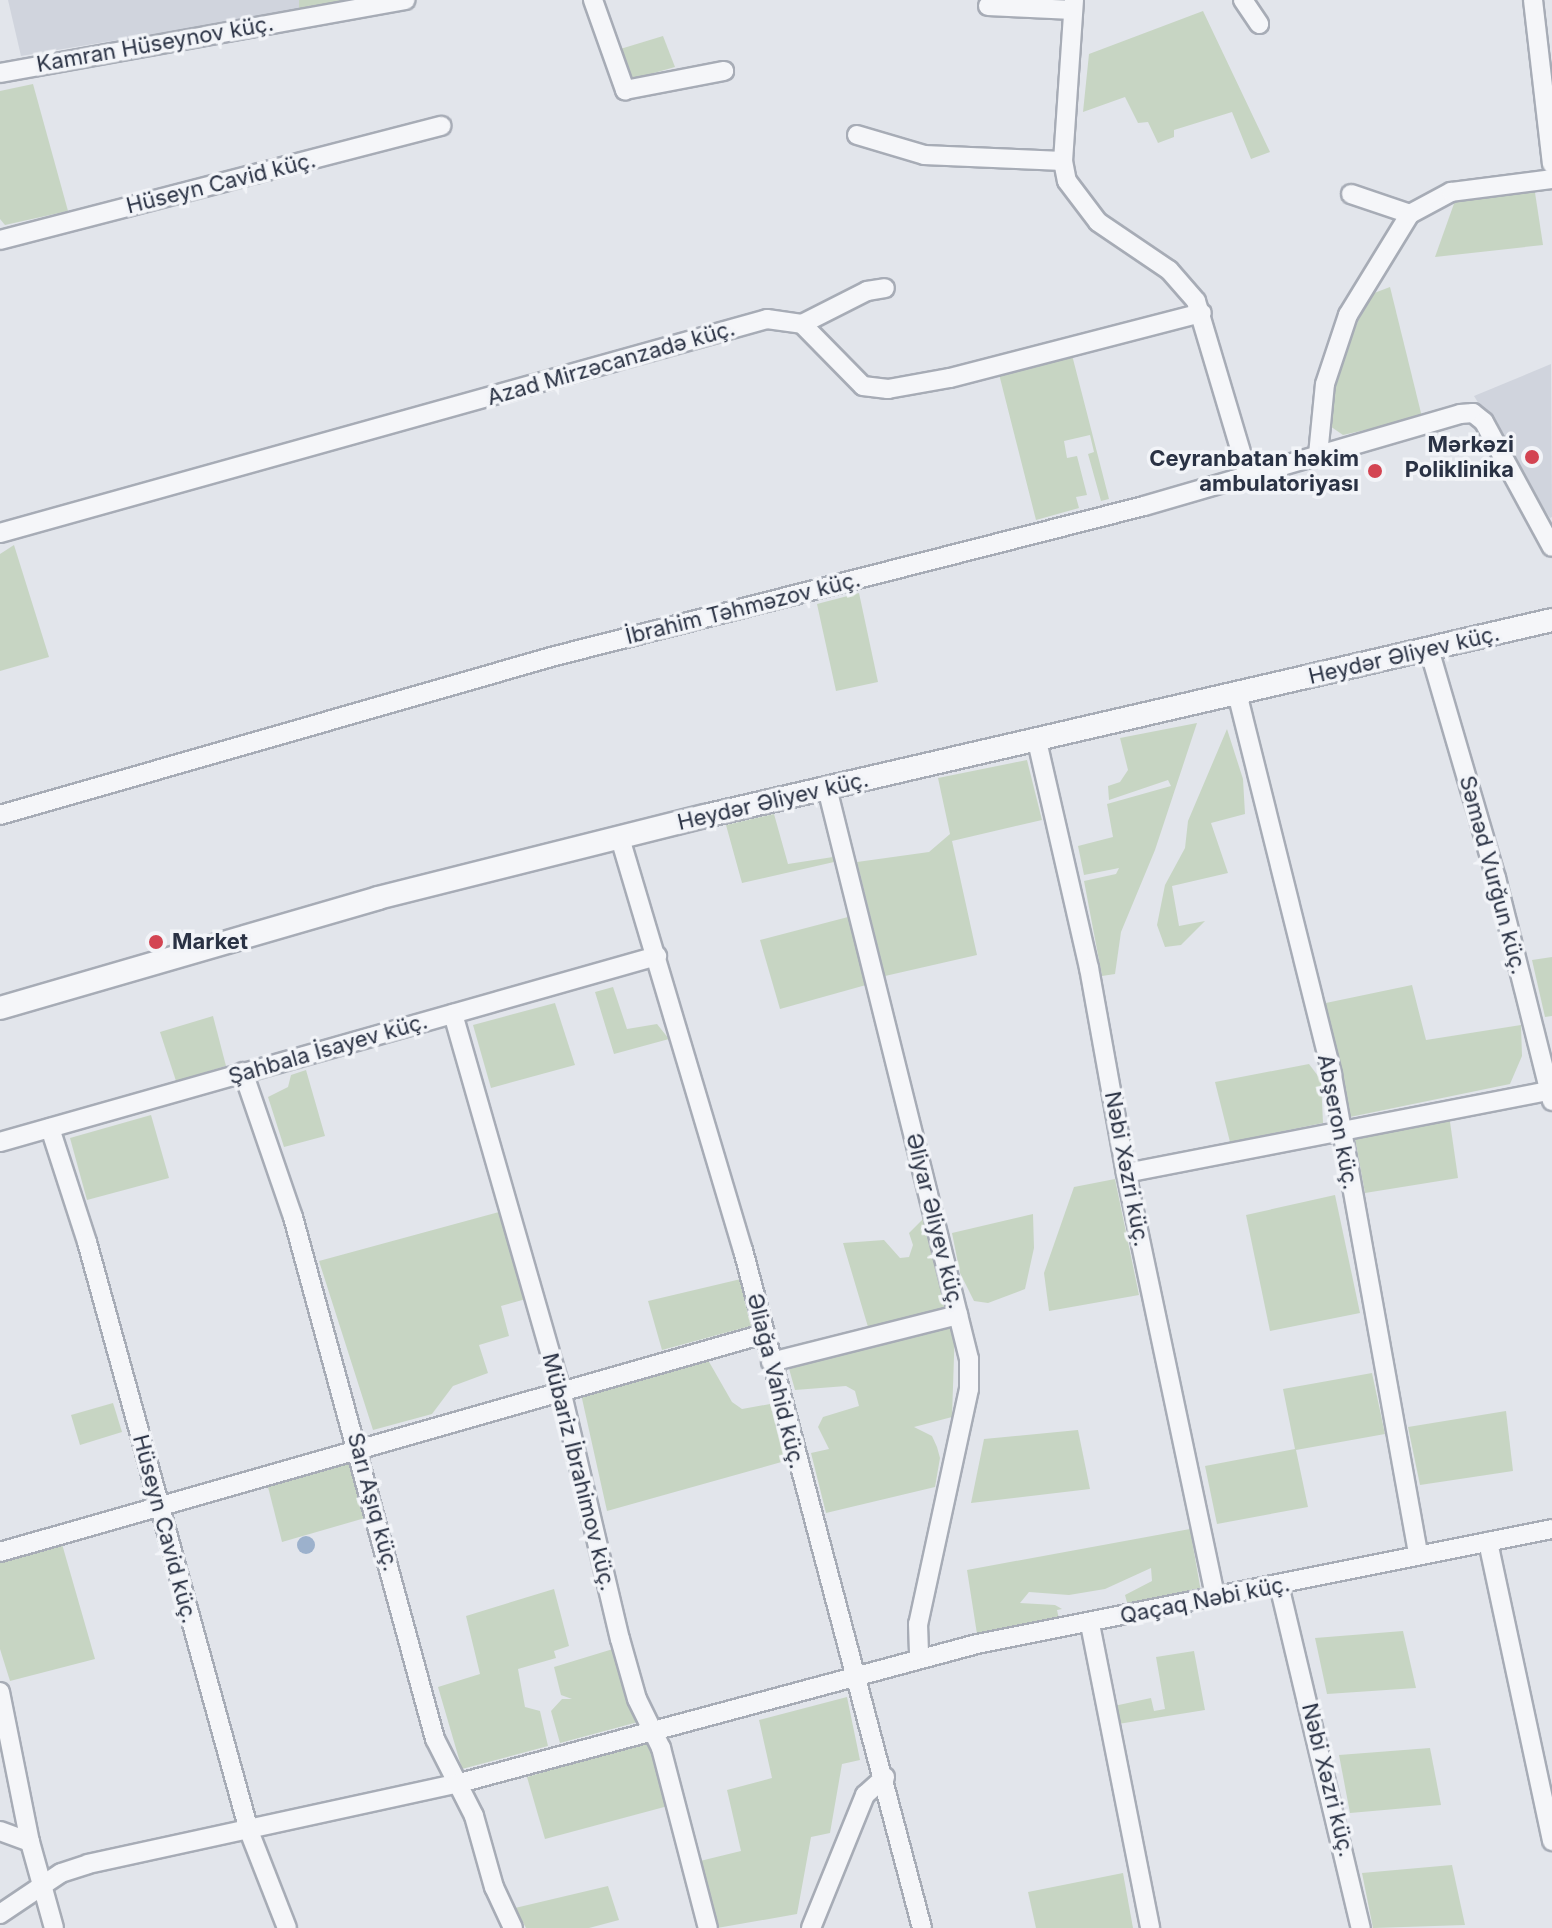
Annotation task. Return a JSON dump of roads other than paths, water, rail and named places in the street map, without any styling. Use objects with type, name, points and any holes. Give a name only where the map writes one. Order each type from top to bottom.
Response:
[{"type":"street","name":"Kamran Hüseynov küç.","points":[[0,73],[405,0]]},
{"type":"street","points":[[593,0],[625,90],[724,71]]},
{"type":"street","points":[[1243,0],[1259,24]]},
{"type":"street","points":[[1533,0],[1552,164]]},
{"type":"street","points":[[988,6],[1073,5],[1063,161],[1067,181],[1083,209],[1169,270],[1202,313],[1248,475]]},
{"type":"street","name":"Hüseyn Cavid küç.","points":[[0,240],[442,126]]},
{"type":"street","points":[[857,135],[924,155],[1063,161]]},
{"type":"street","points":[[1318,455],[1325,384],[1348,315],[1410,214],[1451,192],[1552,179]]},
{"type":"street","points":[[1351,194],[1410,214]]},
{"type":"street","points":[[885,288],[867,291],[802,324],[863,386],[888,389],[950,378],[1202,313]]},
{"type":"street","name":"Azad Mirzəcanzadə küç.","points":[[0,533],[767,319],[802,324]]},
{"type":"street","name":"İbrahim Təhməzov küç.","points":[[0,815],[555,656],[1248,475],[1460,414],[1473,413],[1484,422],[1552,547]]},
{"type":"street","name":"Heydər Əliyev küç.","points":[[0,1008],[378,898],[827,788],[1552,620]]},
{"type":"street","name":"Səməd Vurğun küç.","points":[[1429,649],[1551,1094]]},
{"type":"street","name":"Abşeron küç.","points":[[1237,693],[1341,1128],[1418,1555]]},
{"type":"street","name":"Nəbi Xəzri küç.","points":[[1037,741],[1089,968],[1126,1173],[1215,1597]]},
{"type":"street","name":"Əliyar Əliyev küç.","points":[[827,788],[969,1359],[969,1389],[918,1624],[919,1657]]},
{"type":"street","name":"Əliağa Vahid küç.","points":[[620,838],[657,956],[764,1334],[858,1675],[922,1928]]},
{"type":"street","name":"Şahbala İsayev küç.","points":[[0,1142],[657,956]]},
{"type":"street","name":"Mübariz İbrahimov küç.","points":[[453,1014],[561,1390],[620,1639],[637,1699],[667,1766],[708,1928]]},
{"type":"street","name":"Sarı Aşıq küç.","points":[[243,1072],[293,1217],[359,1448],[435,1739],[474,1816],[494,1887],[513,1928]]},
{"type":"street","points":[[1126,1173],[1341,1128],[1551,1094]]},
{"type":"street","name":"Hüseyn Cavid küç.","points":[[50,1128],[249,1831],[287,1928]]},
{"type":"street","points":[[771,1362],[958,1315]]},
{"type":"street","points":[[0,1552],[158,1504],[764,1334]]},
{"type":"street","name":"Qaçaq Nəbi küç.","points":[[0,1914],[39,1886],[88,1864],[456,1784],[651,1728],[919,1657],[1552,1529]]},
{"type":"street","points":[[1488,1542],[1552,1841]]},
{"type":"street","name":"Nəbi Xəzri küç.","points":[[1279,1585],[1361,1928]]},
{"type":"street","points":[[1090,1624],[1150,1928]]},
{"type":"street","points":[[0,1692],[39,1886],[54,1928]]},
{"type":"street","points":[[811,1928],[865,1795],[885,1777]]},
{"type":"street","points":[[0,1831],[30,1842]]},
{"type":"water","points":[[302,1536],[310,1536],[315,1545],[313,1552],[302,1554],[297,1549],[297,1541]]},
{"type":"place","name":"Mərkəzi Poliklinika","points":[[1532,457]]},
{"type":"place","name":"Ceyranbatan həkim ambulatoriyası","points":[[1375,471]]},
{"type":"place","name":"Market","points":[[156,942]]}]
